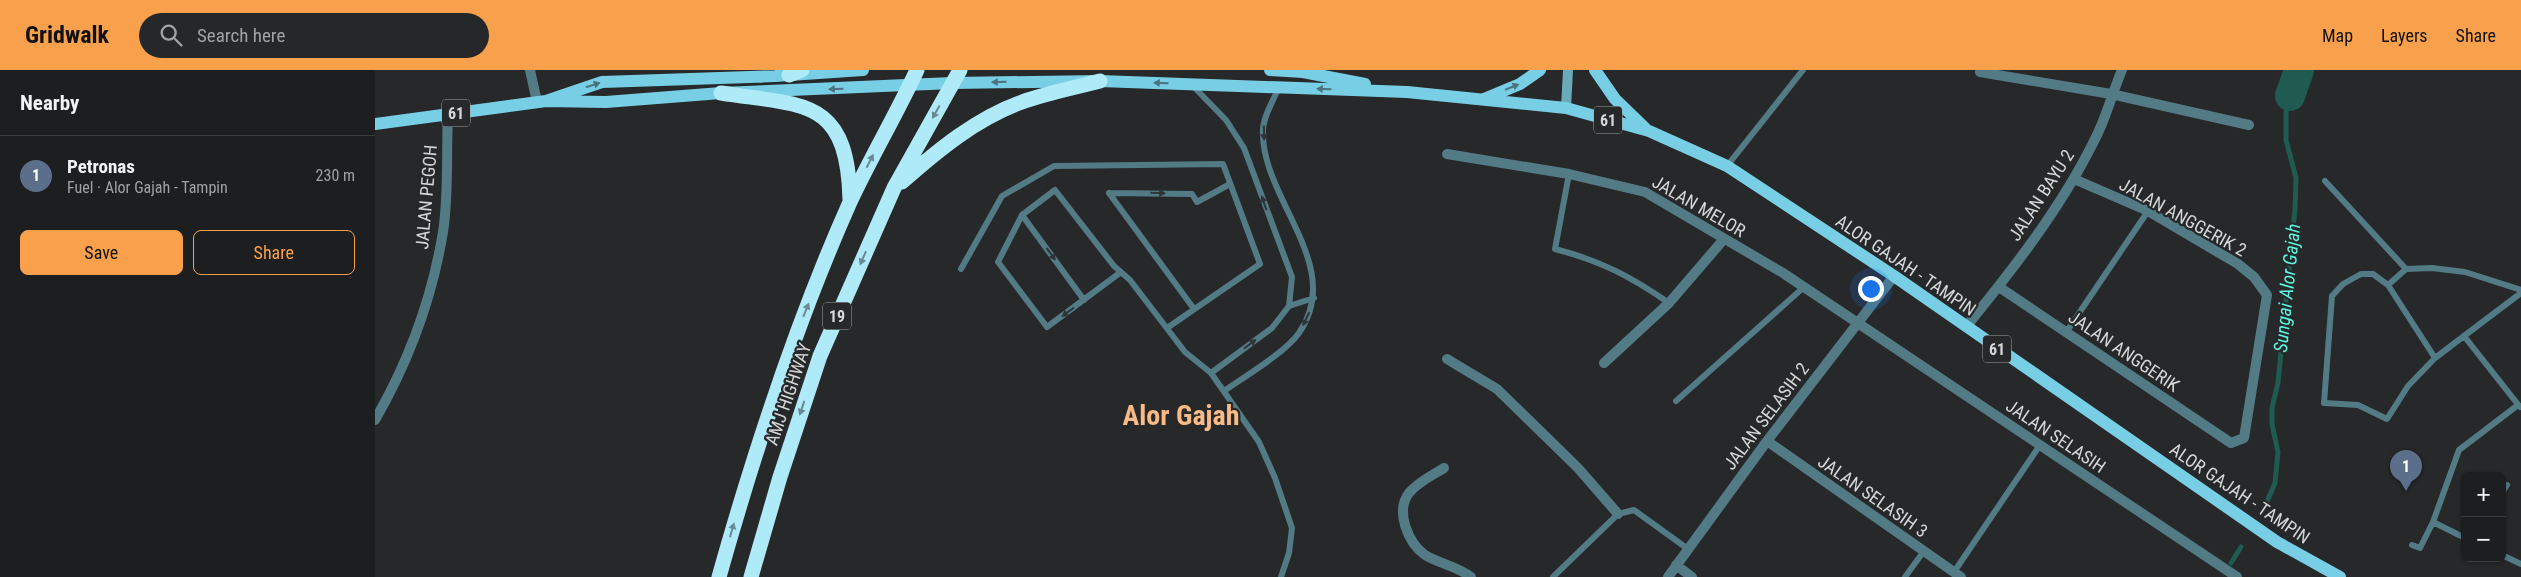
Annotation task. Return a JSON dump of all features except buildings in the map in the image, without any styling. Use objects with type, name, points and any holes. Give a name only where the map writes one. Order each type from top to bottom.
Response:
[{"type":"highway","name":"AMJ HIGHWAY","points":[[719,577],[750,465],[783,372],[850,203],[917,70]]},
{"type":"highway","name":"AMJ HIGHWAY","points":[[751,577],[779,478],[820,356],[895,188],[956,76]]},
{"type":"highway","points":[[895,188],[935,154],[970,128],[1022,102],[1100,81]]},
{"type":"highway","points":[[721,93],[807,106],[825,119],[840,136],[846,160],[850,203]]},
{"type":"main road","name":"61","points":[[375,124],[541,101],[602,82],[863,70]]},
{"type":"main road","name":"ALOR GAJAH - TAMPIN","points":[[1270,70],[1303,72],[1407,92]]},
{"type":"main road","points":[[1482,100],[1520,84],[1540,70]]},
{"type":"main road","points":[[1595,70],[1615,99],[1649,132]]},
{"type":"main road","name":"ALOR GAJAH - TAMPIN","points":[[541,101],[605,102],[721,93],[909,86],[956,76],[1407,92],[1566,108],[1649,132],[1727,166],[1894,276],[2277,542],[2340,577]]},
{"type":"street","points":[[530,70],[541,101]]},
{"type":"street","points":[[1566,108],[1568,70]]},
{"type":"street","name":"JALAN BAYU 2","points":[[1966,327],[1999,287],[2074,179],[2095,139],[2122,70]]},
{"type":"street","points":[[1979,72],[2111,94],[2249,125]]},
{"type":"street","name":"JALAN PEGOH","points":[[375,420],[404,365],[427,306],[443,230],[448,114]]},
{"type":"street","name":"JALAN MELOR","points":[[1447,154],[1569,174],[1645,192],[1804,287],[1857,322]]},
{"type":"street","name":"JALAN ANGGERIK 2","points":[[2074,179],[2148,211],[2237,264],[2254,277],[2267,295],[2244,438],[2231,443]]},
{"type":"street","points":[[1604,363],[1669,303],[1724,240]]},
{"type":"street","name":"JALAN SELASIH 2","points":[[1667,577],[1767,441],[1894,276]]},
{"type":"street","name":"JALAN ANGGERIK","points":[[1999,287],[2231,443]]},
{"type":"street","name":"JALAN SELASIH","points":[[1857,322],[2237,577]]},
{"type":"street","points":[[1447,359],[1497,389],[1578,468],[1617,514]]},
{"type":"street","name":"JALAN SELASIH 3","points":[[1767,441],[1957,575]]},
{"type":"street","points":[[1445,468],[1409,493],[1402,509],[1407,534],[1425,554],[1460,569],[1471,577]]},
{"type":"street","points":[[1676,565],[1692,577]]},
{"type":"lane","points":[[1727,166],[1803,70]]},
{"type":"lane","points":[[1191,84],[1226,120],[1244,148],[1292,277],[1289,306],[1272,328],[1211,373]]},
{"type":"lane","points":[[1224,391],[1298,335],[1307,320],[1315,298],[1312,270],[1267,158],[1263,128],[1279,87]]},
{"type":"lane","points":[[961,269],[1002,196],[1053,166],[1223,164],[1260,264],[1167,328]]},
{"type":"lane","points":[[1569,174],[1555,249],[1591,259],[1631,277],[1669,303]]},
{"type":"lane","points":[[2325,181],[2406,269]]},
{"type":"lane","points":[[1194,309],[1109,193],[1192,194],[1197,202],[1230,184]]},
{"type":"lane","points":[[1121,272],[1047,327],[998,262],[1022,215],[1055,190],[1121,272],[1130,280],[1185,352],[1211,373],[1259,442],[1275,478],[1292,528],[1289,553],[1281,577]]},
{"type":"lane","points":[[2067,331],[2148,211]]},
{"type":"lane","points":[[1022,215],[1084,300]]},
{"type":"lane","points":[[2388,285],[2406,269],[2432,268],[2465,272],[2521,292]]},
{"type":"lane","points":[[2435,358],[2388,285],[2373,274],[2361,274],[2343,284],[2332,296],[2324,403],[2358,405],[2387,418],[2409,386],[2435,358],[2521,292]]},
{"type":"lane","points":[[1676,401],[1804,287]]},
{"type":"lane","points":[[1289,306],[1315,298]]},
{"type":"lane","points":[[2412,545],[2420,548],[2433,522],[2459,450],[2520,406],[2463,336]]},
{"type":"lane","points":[[1957,575],[2041,445]]},
{"type":"lane","points":[[1553,577],[1617,514],[1635,510],[1687,550]]},
{"type":"lane","points":[[2433,522],[2461,536]]},
{"type":"lane","points":[[1905,577],[1924,551]]},
{"type":"lane","points":[[2506,557],[2521,564]]},
{"type":"waterway","name":"Sungai Alor Gajah","points":[[2290,96],[2299,70]]},
{"type":"waterway","name":"Sungai Alor Gajah","points":[[2265,506],[2275,483],[2278,452],[2272,424],[2272,408],[2278,383],[2295,209],[2296,178],[2286,140],[2286,112],[2290,96]]},
{"type":"waterway","name":"Sungai Alor Gajah","points":[[2231,563],[2241,547]]},
{"type":"place","name":"Petronas","points":[[2406,491]]},
{"type":"district","name":"Alor Gajah","points":[[1181,415]]}]
